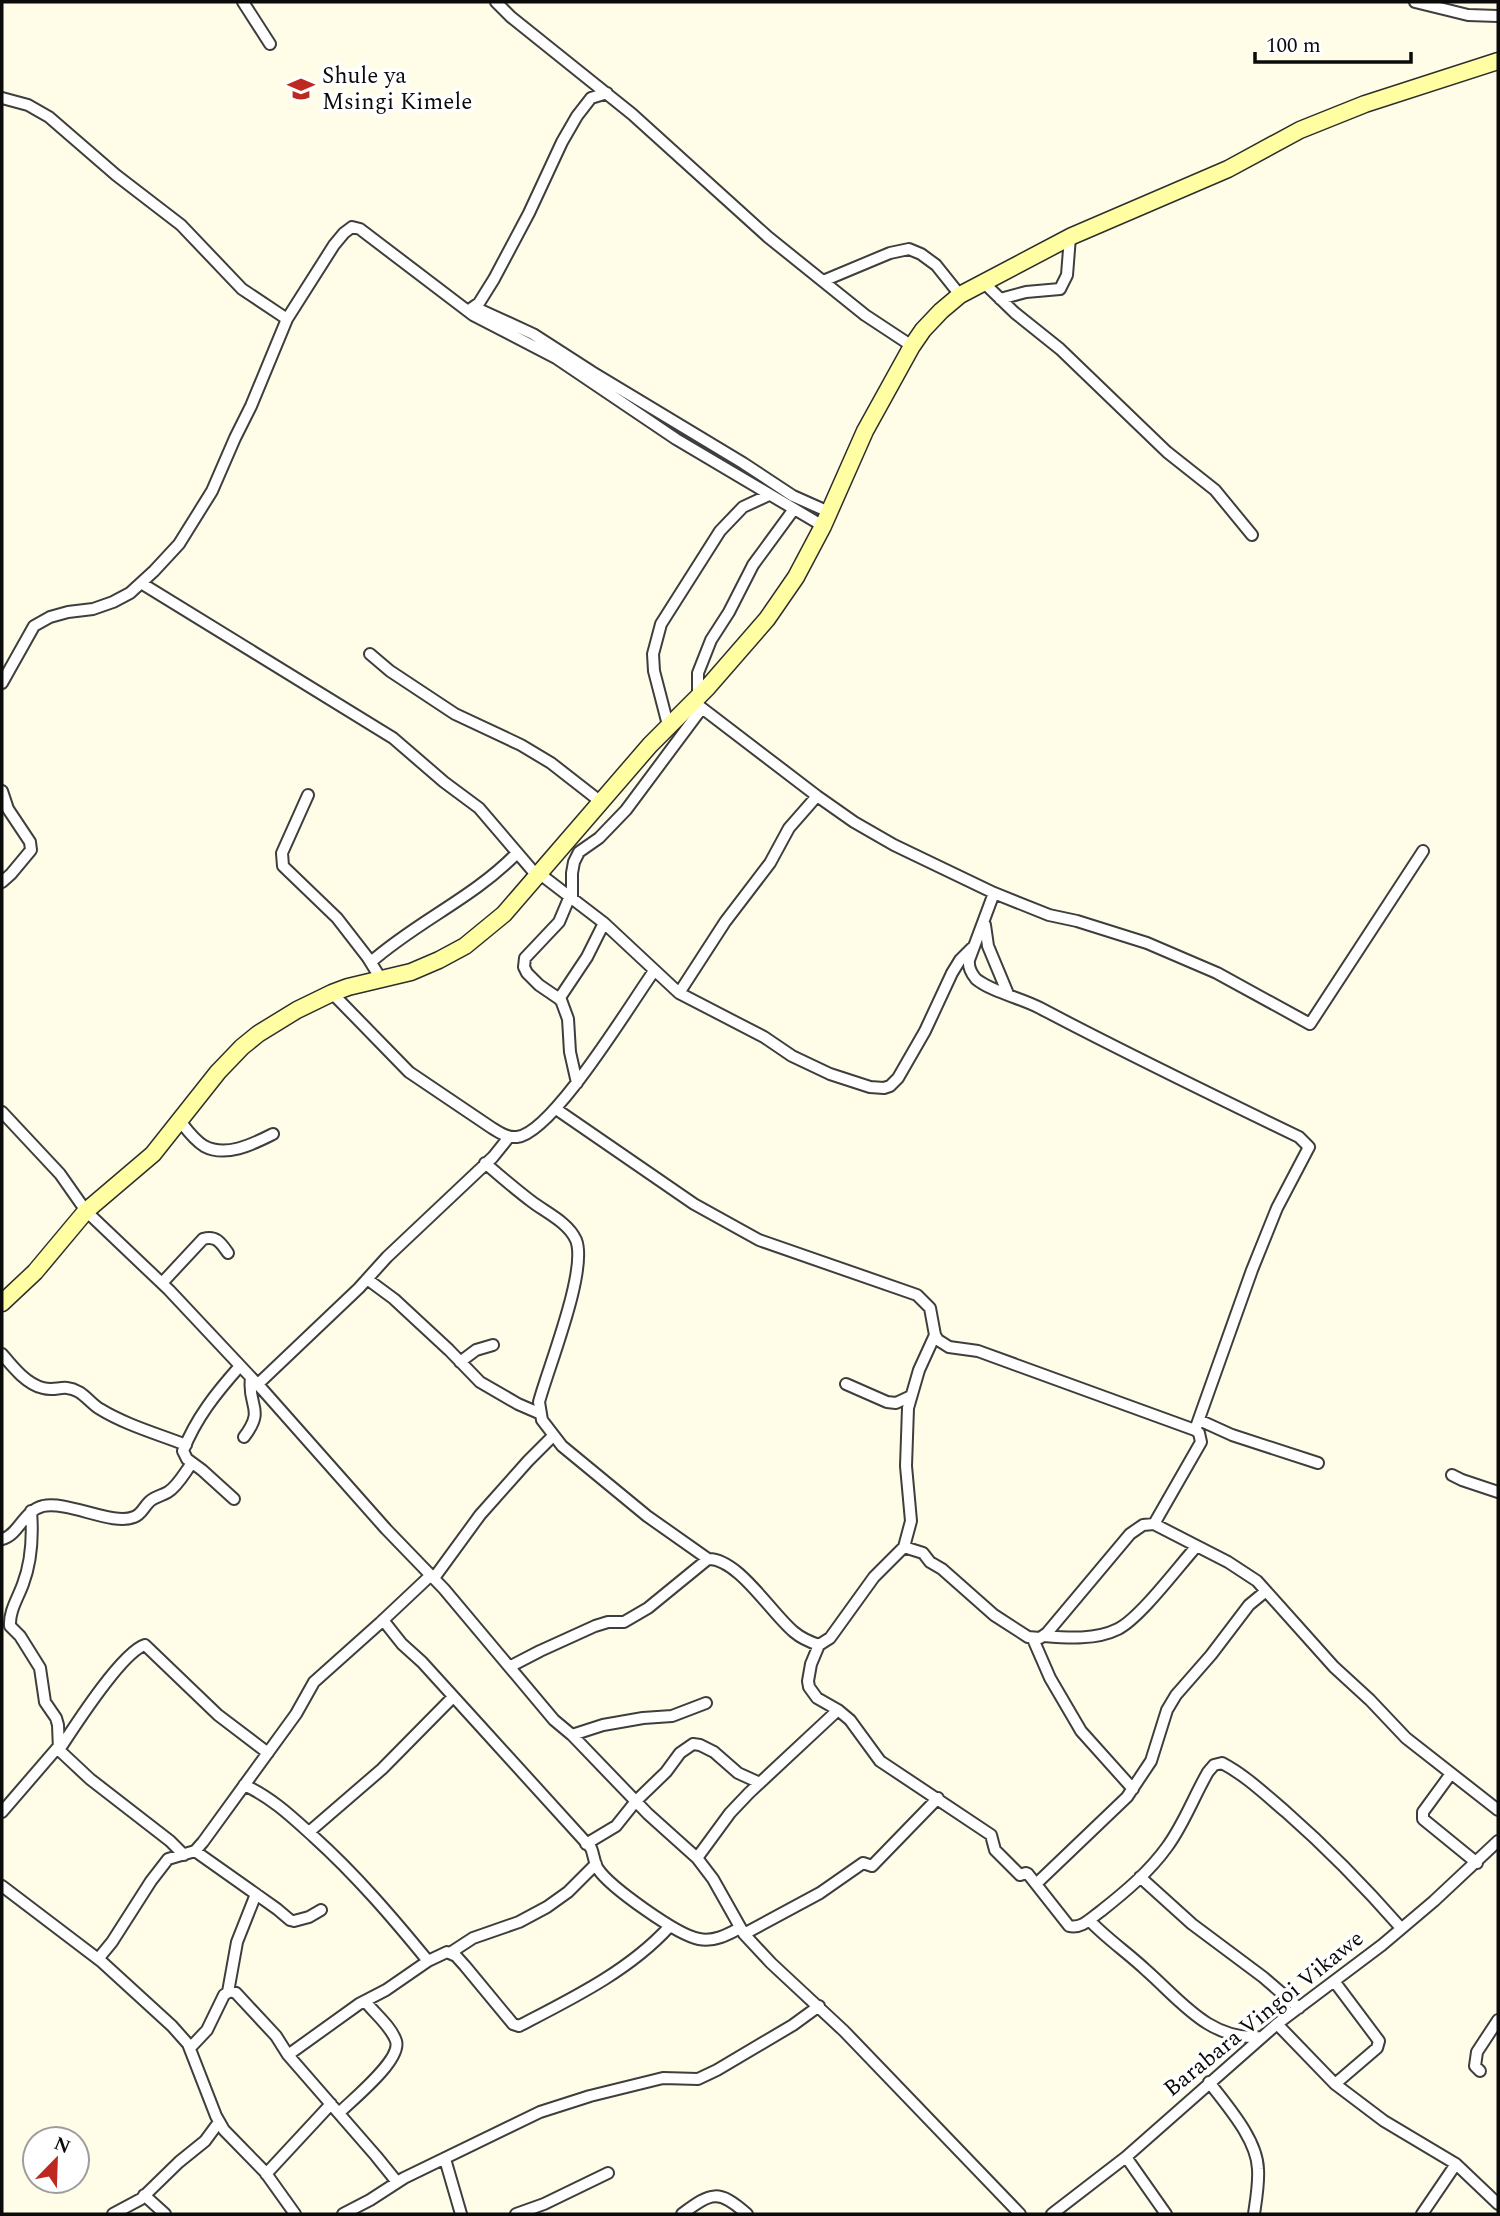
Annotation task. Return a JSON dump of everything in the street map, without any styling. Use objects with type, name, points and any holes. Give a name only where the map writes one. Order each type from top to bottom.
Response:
[{"type":"street","points":[[243,2],[270,44]]},
{"type":"street","points":[[496,2],[607,93],[768,237],[865,315],[912,346]]},
{"type":"street","points":[[1415,2],[1468,15],[1498,16]]},
{"type":"street","points":[[577,1083],[570,1052],[568,1019],[559,999],[527,974],[524,962],[528,954],[559,922],[571,897],[572,873],[579,852],[599,838],[626,810],[698,702],[767,619],[796,577],[826,519],[865,430],[923,330],[960,295],[1070,237],[1228,169],[1300,130],[1365,104],[1498,61]]},
{"type":"street","points":[[471,309],[494,279],[510,250],[577,116],[590,98],[607,93]]},
{"type":"street","points":[[2,98],[28,105],[49,117],[116,175],[181,225],[242,289],[287,318]]},
{"type":"street","points":[[2,683],[34,626],[50,617],[93,609],[130,593],[179,544],[212,491],[287,318],[334,245],[352,227],[360,229],[471,309],[556,358],[676,439],[794,509],[826,519]]},
{"type":"street","points":[[1000,299],[1026,292],[1060,289],[1067,275],[1070,237]]},
{"type":"street","points":[[823,282],[890,253],[909,249],[936,265],[960,295]]},
{"type":"street","points":[[983,282],[1060,349],[1167,452],[1215,490],[1252,535]]},
{"type":"street","points":[[471,309],[533,334],[743,463],[826,519]]},
{"type":"street","points":[[668,725],[654,671],[653,654],[661,624],[720,531],[743,507],[769,495]]},
{"type":"street","points":[[698,702],[698,673],[711,640],[754,565],[794,509]]},
{"type":"street","points":[[141,583],[393,738],[479,808],[516,854],[539,876],[604,923],[679,993],[764,1037],[792,1056],[830,1074],[870,1087],[890,1086],[898,1078],[925,1031],[952,973],[960,960],[974,947]]},
{"type":"street","points":[[370,654],[390,671],[455,714],[551,763],[601,802]]},
{"type":"street","points":[[2,1303],[34,1272],[86,1211],[153,1154],[218,1072],[242,1047],[297,1010],[332,993],[411,972],[465,946],[504,914],[668,725],[698,702]]},
{"type":"street","points":[[698,702],[817,796],[894,845],[995,893],[1049,915],[1147,943],[1216,973],[1310,1024],[1423,851]]},
{"type":"street","points":[[2,792],[8,809],[30,842],[31,850],[2,882]]},
{"type":"street","points":[[308,795],[282,853],[283,866],[337,918],[380,979]]},
{"type":"street","points":[[679,993],[709,944],[770,863],[789,828],[817,796]]},
{"type":"street","points":[[370,962],[393,942],[488,881],[516,854]]},
{"type":"street","points":[[995,893],[969,965],[976,979],[1033,1004],[1299,1138],[1309,1147],[1277,1208],[1252,1270],[1197,1425],[1201,1442],[1154,1524]]},
{"type":"street","points":[[985,919],[988,946],[1008,994]]},
{"type":"street","points":[[559,999],[587,957],[604,923]]},
{"type":"street","points":[[332,993],[410,1072],[457,1106],[509,1137],[524,1135],[556,1109],[654,971]]},
{"type":"street","points":[[556,1109],[694,1204],[759,1240],[917,1295],[930,1308],[938,1340],[949,1347],[978,1351],[1318,1463]]},
{"type":"street","points":[[2,1112],[60,1174],[86,1211],[162,1283],[386,1529],[433,1576],[554,1720],[697,1858],[713,1879],[742,1931],[771,1963],[819,2006],[1020,2214]]},
{"type":"street","points":[[180,1121],[202,1145],[215,1150],[251,1145],[273,1134]]},
{"type":"street","points":[[244,1437],[255,1422],[256,1414],[250,1389],[254,1381],[367,1279],[509,1137]]},
{"type":"street","points":[[485,1163],[565,1226],[576,1240],[578,1261],[572,1294],[539,1402],[542,1420],[569,1452],[630,1503],[708,1559]]},
{"type":"street","points":[[162,1283],[203,1239],[216,1238],[228,1253]]},
{"type":"street","points":[[367,1279],[394,1299],[480,1382],[541,1414]]},
{"type":"street","points":[[935,1335],[919,1370],[906,1424],[906,1466],[911,1521],[904,1547],[874,1577],[830,1637],[819,1645],[811,1664],[809,1687],[817,1698],[850,1720],[880,1761],[992,1835],[995,1850],[1020,1875],[1028,1874],[1069,1926],[1079,1927],[1140,1877],[1168,1847],[1208,1772],[1214,1765],[1222,1763],[1307,1830],[1401,1928]]},
{"type":"street","points":[[460,1362],[476,1350],[493,1345]]},
{"type":"street","points":[[2,1353],[23,1376],[41,1388],[69,1388],[112,1415],[186,1445]]},
{"type":"street","points":[[234,1499],[184,1455],[194,1426],[215,1393],[240,1366]]},
{"type":"street","points":[[846,1384],[887,1402],[896,1403],[911,1396]]},
{"type":"street","points":[[97,1959],[112,1942],[168,1859],[190,1853],[222,1818],[296,1714],[314,1682],[433,1576],[480,1515],[553,1436]]},
{"type":"street","points":[[2,1539],[8,1538],[31,1511],[47,1505],[102,1516],[129,1519],[136,1517],[149,1501],[174,1488],[192,1463]]},
{"type":"street","points":[[1452,1475],[1498,1492]]},
{"type":"street","points":[[31,1511],[33,1539],[29,1563],[10,1617],[10,1626],[20,1636],[40,1668],[45,1702],[58,1725],[58,1749],[90,1779],[170,1841],[256,1894],[290,1920],[309,1917],[321,1910]]},
{"type":"street","points":[[1038,1637],[1130,1534],[1143,1525],[1154,1524],[1257,1581],[1334,1667],[1406,1738],[1498,1810]]},
{"type":"street","points":[[904,1547],[923,1553],[930,1562],[942,1569],[995,1615],[1038,1637],[1078,1637],[1118,1629],[1131,1620],[1196,1547]]},
{"type":"street","points":[[510,1666],[595,1626],[608,1622],[624,1622],[648,1608],[708,1559],[715,1558],[730,1566],[795,1633],[819,1645]]},
{"type":"street","points":[[1036,1884],[1068,1856],[1133,1789],[1151,1761],[1167,1710],[1176,1695],[1249,1605],[1266,1591]]},
{"type":"street","points":[[383,1620],[586,1844],[594,1854],[598,1870],[669,1927],[701,1940],[742,1931],[820,1893],[863,1863],[872,1866],[938,1798]]},
{"type":"street","points":[[1038,1637],[1050,1678],[1081,1731],[1133,1789]]},
{"type":"street","points":[[2,1812],[58,1749],[133,1650],[145,1645],[218,1715],[268,1753]]},
{"type":"street","points":[[309,1832],[382,1769],[453,1697]]},
{"type":"street","points":[[572,1735],[603,1725],[671,1716],[706,1703]]},
{"type":"street","points":[[697,1858],[730,1813],[838,1710]]},
{"type":"street","points":[[586,1844],[616,1826],[636,1801],[660,1779],[680,1753],[693,1744],[714,1752],[738,1773],[760,1783]]},
{"type":"street","points":[[1450,1774],[1423,1812],[1423,1819],[1477,1863]]},
{"type":"street","points":[[244,1785],[266,1797],[309,1832],[369,1890],[428,1961]]},
{"type":"street","name":"Barabara Vingoi Vikawe","points":[[1052,2214],[1126,2157],[1261,2037],[1401,1928],[1477,1863],[1498,1841]]},
{"type":"street","points":[[288,2055],[332,2022],[428,1961],[450,1953],[473,1938],[519,1922],[547,1907],[568,1892],[596,1864]]},
{"type":"street","points":[[1140,1877],[1192,1924],[1263,1977],[1299,2008]]},
{"type":"street","points":[[4,1890],[97,1959],[172,2026],[190,2048],[223,2130],[266,2174],[295,2214]]},
{"type":"street","points":[[228,1992],[237,1942],[256,1894]]},
{"type":"street","points":[[1089,1920],[1110,1942],[1148,1971],[1195,2016],[1232,2035],[1261,2037]]},
{"type":"street","points":[[450,1953],[465,1966],[513,2024],[519,2026],[576,1997],[654,1943],[669,1927]]},
{"type":"street","points":[[1335,1981],[1379,2041],[1377,2048],[1335,2084]]},
{"type":"street","points":[[190,2048],[207,2029],[224,1994],[236,1993],[276,2036],[288,2055],[397,2182]]},
{"type":"street","points":[[266,2174],[335,2108],[388,2063],[396,2048],[396,2041],[365,2001]]},
{"type":"street","points":[[343,2214],[397,2182],[510,2126],[572,2101],[663,2078],[698,2079],[793,2025],[819,2006]]},
{"type":"street","points":[[1480,2071],[1475,2066],[1475,2057],[1498,2020]]},
{"type":"street","points":[[1277,2024],[1335,2084],[1384,2121],[1456,2164],[1498,2203],[1489,2214]]},
{"type":"street","points":[[1209,2082],[1250,2140],[1256,2154],[1258,2169],[1254,2214]]},
{"type":"street","points":[[113,2214],[144,2195],[205,2141],[219,2122]]},
{"type":"street","points":[[1126,2157],[1166,2214]]},
{"type":"street","points":[[445,2159],[461,2214]]},
{"type":"street","points":[[1422,2214],[1456,2164]]},
{"type":"street","points":[[516,2214],[544,2204],[608,2173]]},
{"type":"street","points":[[144,2195],[165,2214]]},
{"type":"street","points":[[682,2214],[712,2196],[725,2197],[747,2214]]},
{"type":"place","name":"Shule ya Msingi Kimele","points":[[301,89]]}]
